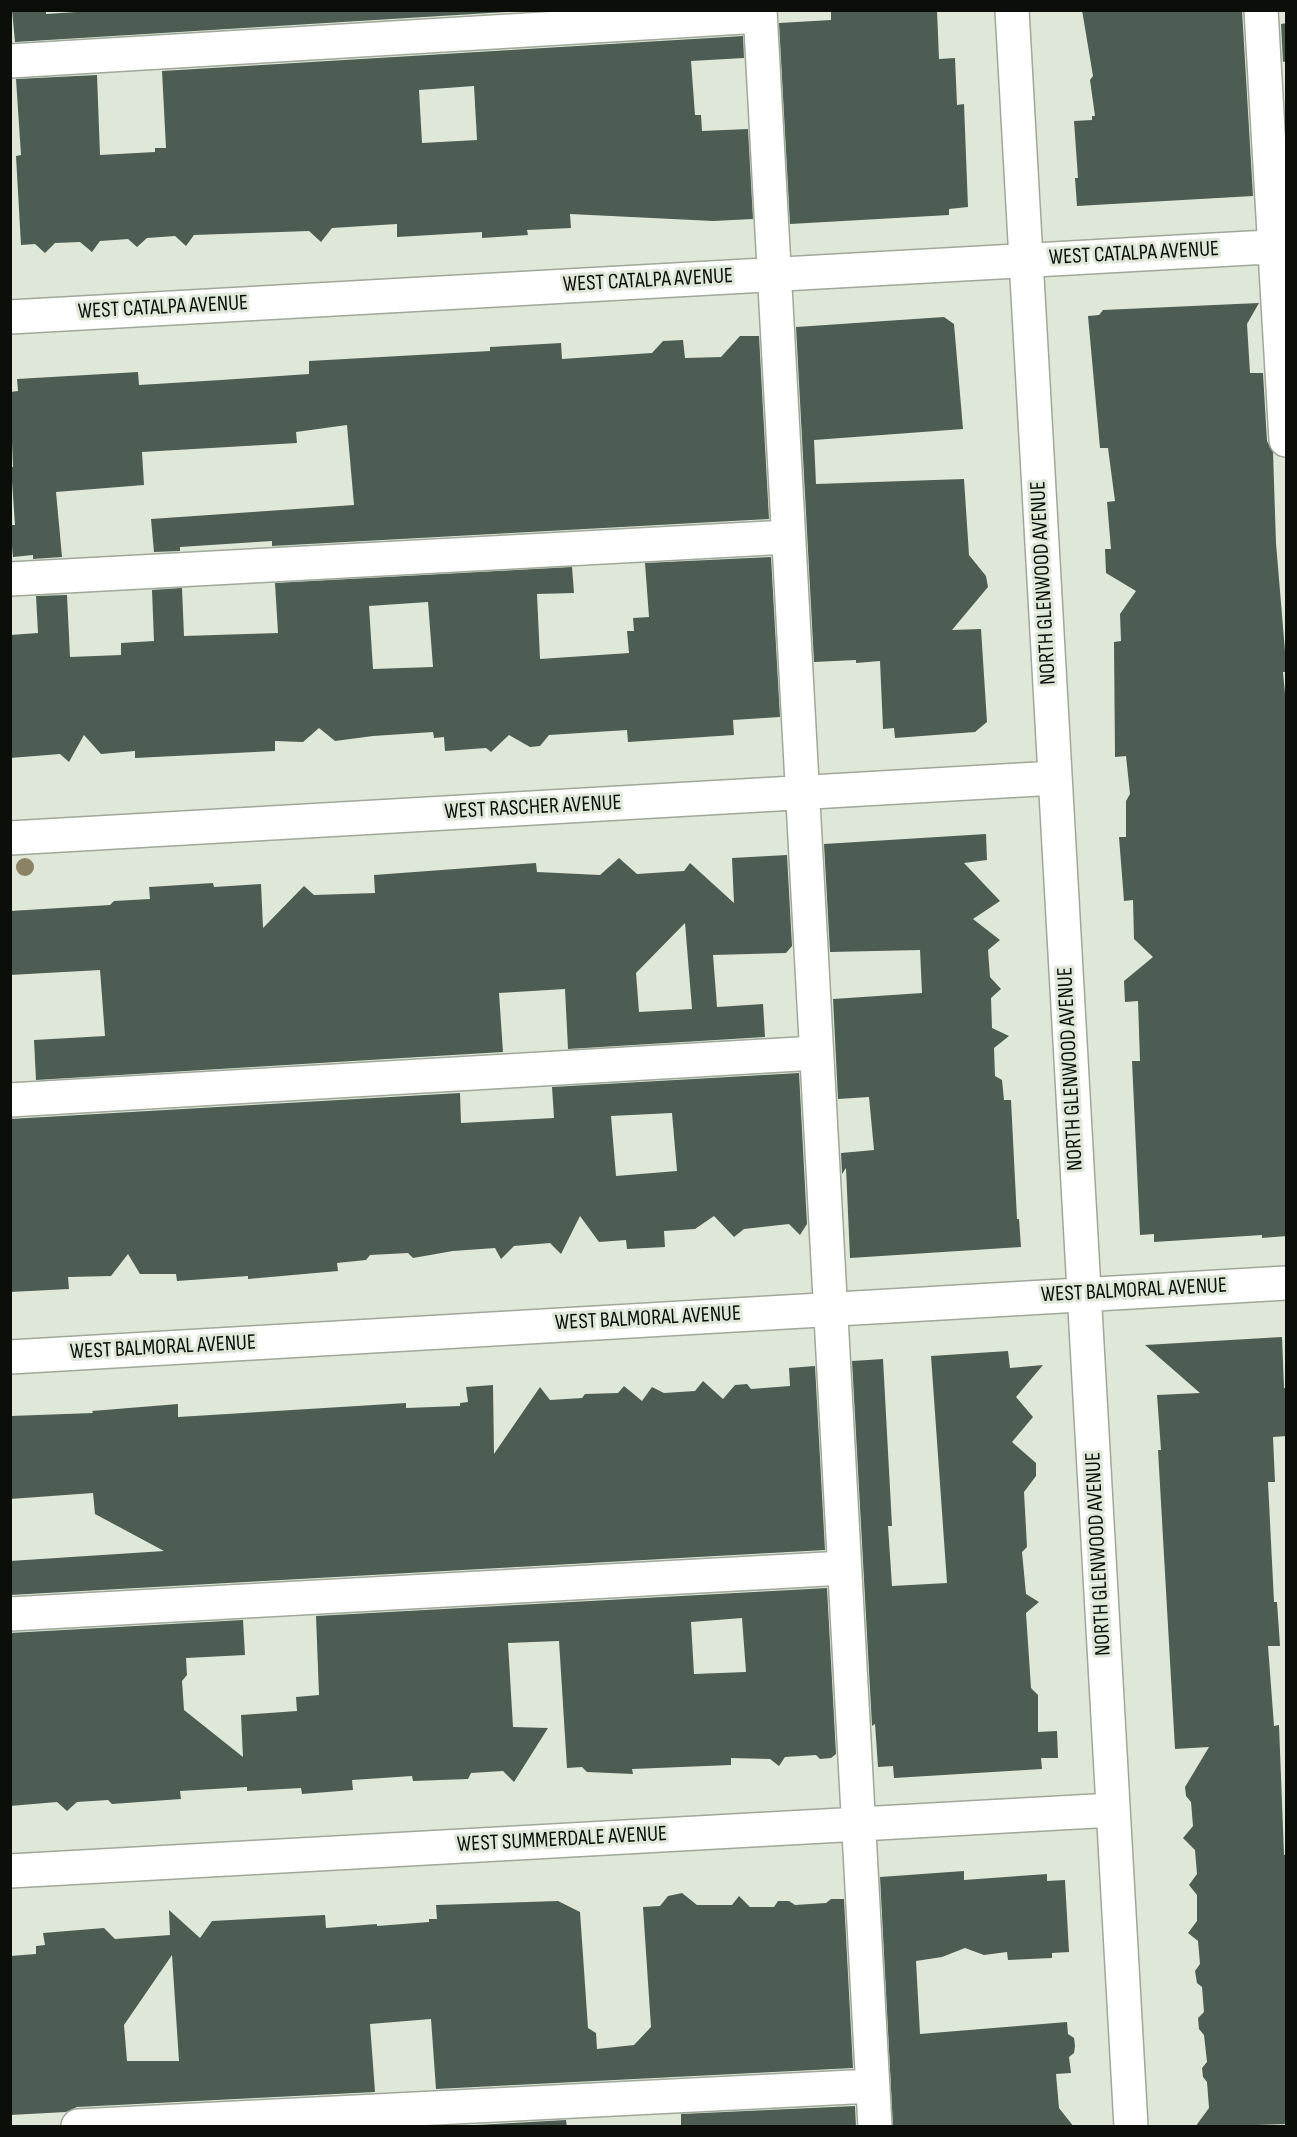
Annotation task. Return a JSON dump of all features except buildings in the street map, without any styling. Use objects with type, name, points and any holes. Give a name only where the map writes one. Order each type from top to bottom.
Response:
[{"type":"street","name":"NORTH GLENWOOD AVENUE","points":[[1012,10],[1131,2127]]},
{"type":"street","points":[[1262,10],[1281,246],[1287,440]]},
{"type":"street","points":[[10,61],[760,13],[874,2127]]},
{"type":"street","name":"WEST CATALPA AVENUE","points":[[10,317],[1281,246]]},
{"type":"street","points":[[10,579],[788,537]]},
{"type":"street","name":"WEST RASCHER AVENUE","points":[[10,838],[1055,778]]},
{"type":"street","points":[[10,1100],[816,1053]]},
{"type":"street","name":"WEST BALMORAL AVENUE","points":[[10,1357],[1287,1283]]},
{"type":"street","points":[[10,1614],[844,1568]]},
{"type":"street","name":"WEST SUMMERDALE AVENUE","points":[[10,1871],[1113,1810]]},
{"type":"street","points":[[78,2127],[872,2086]]}]
